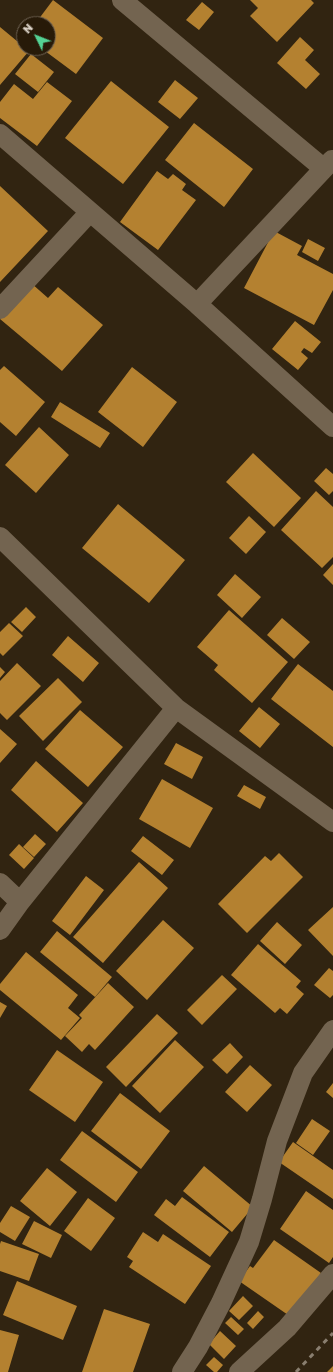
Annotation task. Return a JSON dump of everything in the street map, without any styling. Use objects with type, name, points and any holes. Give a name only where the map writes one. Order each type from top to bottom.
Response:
[{"type":"street","points":[[122,0],[328,163],[197,304]]},
{"type":"street","points":[[0,134],[197,304],[333,427]]},
{"type":"street","points":[[0,309],[90,212]]},
{"type":"street","points":[[0,537],[176,708],[333,822]]},
{"type":"street","points":[[0,930],[20,902],[176,708]]},
{"type":"street","points":[[0,883],[20,902]]},
{"type":"street","points":[[182,1372],[208,1328],[249,1242],[277,1141],[303,1073],[333,1030]]},
{"type":"street","points":[[239,1372],[287,1328],[333,1274]]},
{"type":"building","points":[[53,0],[103,38],[76,74],[52,56],[56,56],[56,16],[41,16]]},
{"type":"building","points":[[250,0],[311,0],[314,3],[277,42],[250,16],[258,8]]},
{"type":"building","points":[[202,2],[214,12],[199,30],[186,20]]},
{"type":"building","points":[[0,27],[16,40],[16,56],[25,56],[0,85]]},
{"type":"building","points":[[300,37],[314,50],[305,60],[320,74],[306,89],[277,63]]},
{"type":"building","points":[[29,56],[34,56],[54,72],[38,92],[15,74]]},
{"type":"building","points":[[175,80],[198,98],[180,119],[158,102]]},
{"type":"building","points":[[111,81],[169,127],[123,184],[65,138]]},
{"type":"building","points":[[47,82],[72,101],[37,146],[0,118],[0,102],[14,84],[33,99]]},
{"type":"building","points":[[194,123],[253,169],[224,207],[165,160]]},
{"type":"building","points":[[157,171],[168,179],[173,174],[186,184],[182,190],[196,200],[158,250],[120,222]]},
{"type":"building","points":[[0,186],[48,231],[0,282]]},
{"type":"building","points":[[274,231],[302,246],[297,255],[333,274],[333,290],[314,325],[244,288]]},
{"type":"building","points":[[308,239],[325,248],[318,261],[302,252]]},
{"type":"building","points":[[31,283],[48,298],[58,287],[103,325],[62,371],[0,319]]},
{"type":"building","points":[[295,321],[321,342],[312,353],[304,348],[301,352],[308,358],[298,370],[272,349]]},
{"type":"building","points":[[4,366],[45,402],[16,436],[0,422],[0,370]]},
{"type":"building","points":[[132,367],[177,402],[143,447],[98,412]]},
{"type":"building","points":[[60,402],[110,433],[100,448],[51,417]]},
{"type":"building","points":[[39,427],[69,455],[36,493],[5,465]]},
{"type":"building","points":[[253,453],[301,498],[274,527],[226,482]]},
{"type":"building","points":[[326,468],[333,474],[333,491],[329,495],[314,481]]},
{"type":"building","points":[[316,491],[333,507],[333,557],[322,568],[281,530]]},
{"type":"building","points":[[118,504],[185,560],[149,603],[82,548]]},
{"type":"building","points":[[249,516],[266,532],[246,554],[229,538]]},
{"type":"building","points":[[333,564],[333,585],[323,575]]},
{"type":"building","points":[[235,574],[261,597],[242,618],[217,595]]},
{"type":"building","points":[[26,607],[36,617],[22,632],[11,622]]},
{"type":"building","points":[[229,610],[288,662],[252,703],[214,670],[218,665],[197,647]]},
{"type":"building","points":[[282,618],[310,642],[294,659],[267,635]]},
{"type":"building","points":[[9,623],[23,636],[3,656],[0,653],[0,632]]},
{"type":"building","points":[[68,636],[99,663],[83,682],[52,655]]},
{"type":"building","points":[[17,663],[41,686],[7,720],[0,713],[0,681]]},
{"type":"building","points":[[298,664],[333,691],[333,747],[271,699]]},
{"type":"building","points":[[0,667],[5,672],[0,678]]},
{"type":"building","points":[[58,678],[82,702],[43,741],[19,716]]},
{"type":"building","points":[[259,707],[280,724],[260,748],[239,731]]},
{"type":"building","points":[[80,710],[123,747],[88,787],[45,749]]},
{"type":"building","points":[[0,729],[17,744],[0,763]]},
{"type":"building","points":[[176,743],[203,757],[192,779],[164,764]]},
{"type":"building","points":[[36,761],[83,803],[57,832],[11,790]]},
{"type":"building","points":[[162,779],[213,808],[190,848],[139,819]]},
{"type":"building","points":[[244,785],[266,797],[260,809],[237,796]]},
{"type":"building","points":[[35,834],[46,844],[34,857],[23,847]]},
{"type":"building","points":[[143,836],[174,860],[162,875],[131,851]]},
{"type":"building","points":[[19,844],[34,858],[24,869],[9,855]]},
{"type":"building","points":[[279,853],[303,877],[247,933],[218,904],[265,856],[271,861]]},
{"type":"building","points":[[139,862],[168,888],[103,963],[73,937]]},
{"type":"building","points":[[86,876],[104,890],[70,935],[52,921]]},
{"type":"building","points":[[333,907],[333,956],[308,930]]},
{"type":"building","points":[[163,920],[194,948],[147,1000],[116,971]]},
{"type":"building","points":[[277,922],[302,945],[285,964],[260,941]]},
{"type":"building","points":[[57,931],[112,977],[95,997],[40,952]]},
{"type":"building","points":[[258,944],[301,981],[296,987],[304,994],[287,1014],[280,1008],[275,1013],[231,975]]},
{"type":"building","points":[[26,952],[78,995],[68,1008],[80,1018],[61,1040],[0,990],[0,984]]},
{"type":"building","points":[[329,968],[333,971],[333,995],[330,998],[314,985]]},
{"type":"building","points":[[222,975],[237,989],[202,1025],[187,1010]]},
{"type":"building","points":[[108,983],[134,1007],[95,1050],[89,1044],[82,1052],[65,1036],[82,1018],[79,1015]]},
{"type":"building","points":[[0,1002],[7,1006],[0,1018]]},
{"type":"building","points":[[157,1014],[178,1033],[126,1087],[106,1067]]},
{"type":"building","points":[[175,1040],[204,1067],[160,1113],[132,1086]]},
{"type":"building","points":[[230,1043],[243,1057],[227,1074],[212,1060]]},
{"type":"building","points":[[57,1050],[103,1082],[75,1122],[29,1090]]},
{"type":"building","points":[[250,1065],[272,1085],[247,1112],[225,1092]]},
{"type":"building","points":[[333,1083],[333,1098],[326,1092]]},
{"type":"building","points":[[120,1093],[170,1131],[141,1169],[91,1131]]},
{"type":"building","points":[[312,1119],[330,1131],[313,1155],[296,1143]]},
{"type":"building","points":[[82,1131],[138,1172],[116,1202],[60,1160]]},
{"type":"building","points":[[293,1142],[333,1170],[333,1199],[279,1162]]},
{"type":"building","points":[[204,1166],[253,1207],[232,1232],[183,1191]]},
{"type":"building","points":[[47,1168],[77,1192],[50,1226],[20,1201]]},
{"type":"building","points":[[306,1191],[333,1210],[333,1257],[329,1263],[280,1229]]},
{"type":"building","points":[[182,1197],[229,1232],[210,1257],[154,1215],[166,1199],[175,1206]]},
{"type":"building","points":[[88,1198],[115,1218],[91,1251],[64,1231]]},
{"type":"building","points":[[11,1206],[30,1217],[15,1241],[0,1232],[0,1223]]},
{"type":"building","points":[[34,1221],[62,1235],[51,1258],[22,1244]]},
{"type":"building","points":[[143,1232],[158,1242],[163,1234],[211,1266],[185,1304],[129,1267],[133,1261],[127,1257]]},
{"type":"building","points":[[274,1240],[321,1273],[291,1317],[239,1281],[250,1266],[253,1268]]},
{"type":"building","points":[[1,1241],[39,1254],[29,1281],[0,1271]]},
{"type":"building","points":[[17,1281],[77,1306],[63,1340],[3,1315]]},
{"type":"building","points":[[243,1296],[253,1306],[239,1320],[229,1311]]},
{"type":"building","points":[[104,1309],[150,1324],[133,1372],[82,1372]]},
{"type":"building","points":[[258,1311],[264,1317],[253,1329],[247,1323]]},
{"type":"building","points":[[231,1317],[244,1329],[238,1335],[225,1323]]},
{"type":"building","points":[[0,1330],[19,1335],[8,1372],[0,1372]]},
{"type":"building","points":[[220,1331],[236,1346],[224,1359],[209,1344]]},
{"type":"building","points":[[214,1357],[223,1365],[217,1372],[214,1372],[206,1365]]},
{"type":"building","points":[[333,1366],[333,1372],[327,1372]]},
{"type":"railway","points":[[296,1372],[333,1333]]}]
